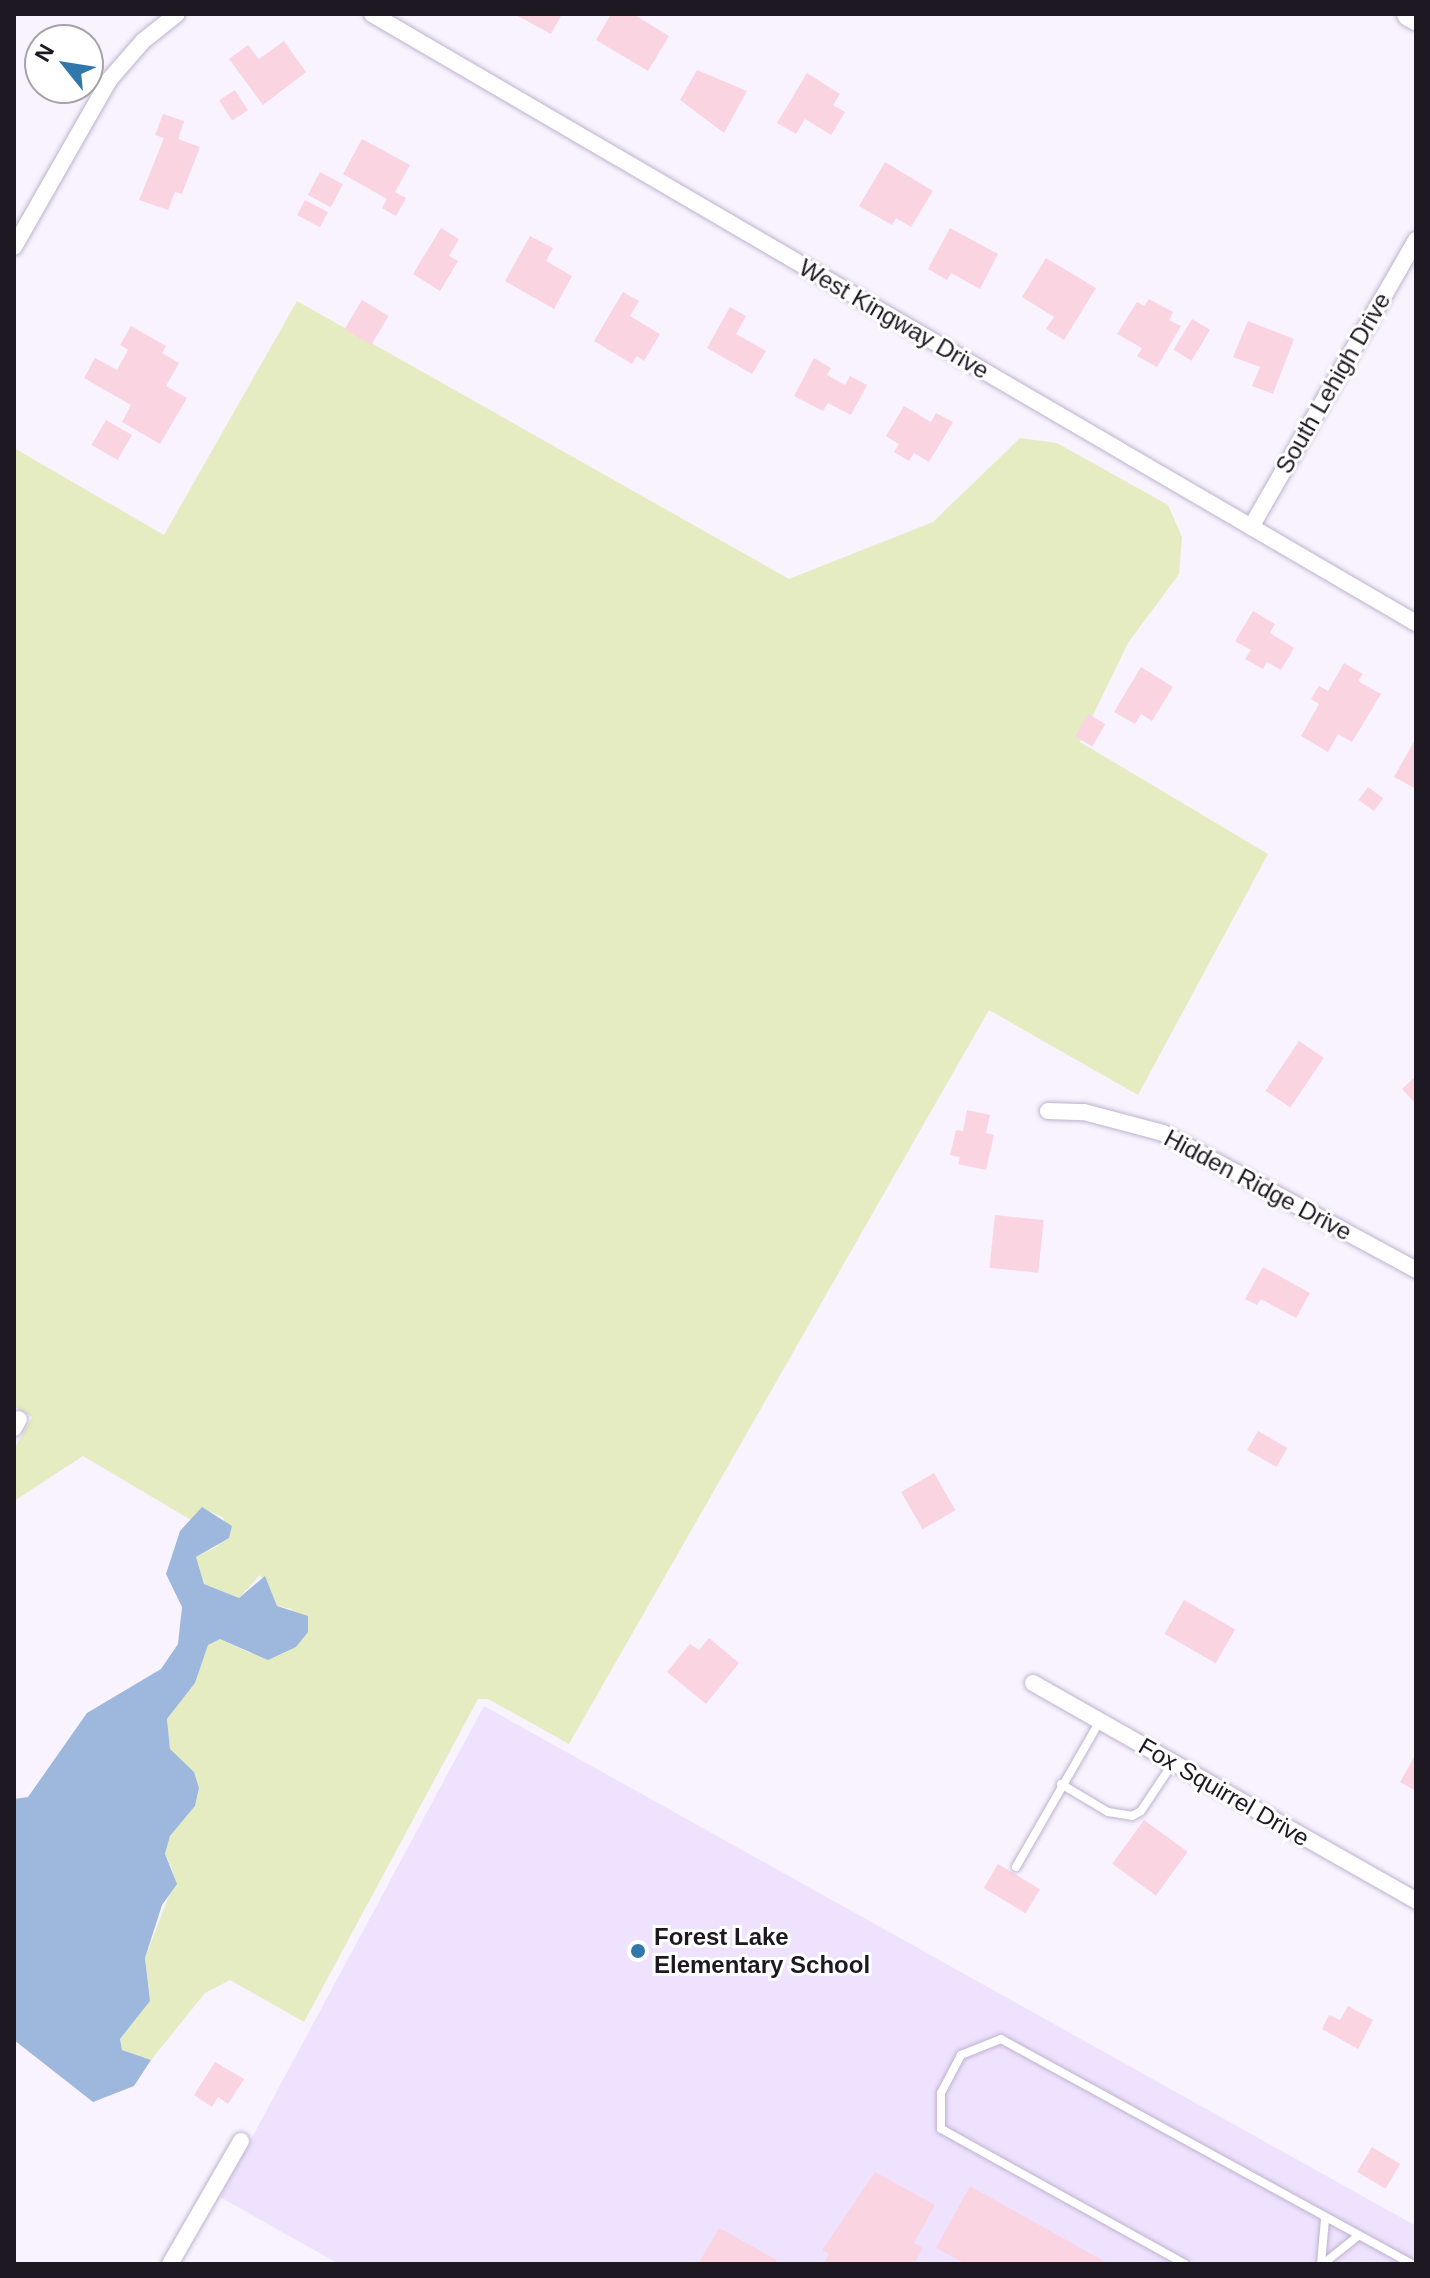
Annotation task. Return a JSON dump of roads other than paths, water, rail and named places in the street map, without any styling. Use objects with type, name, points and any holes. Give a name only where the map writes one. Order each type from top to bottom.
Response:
[{"type":"main road","points":[[1409,14],[1416,18]]},
{"type":"street","points":[[14,247],[110,79],[143,41],[177,14]]},
{"type":"street","name":"West Kingway Drive","points":[[372,14],[1416,623]]},
{"type":"street","name":"South Lehigh Drive","points":[[1251,527],[1416,240]]},
{"type":"street","name":"Hidden Ridge Drive","points":[[1048,1111],[1084,1112],[1163,1133],[1416,1270]]},
{"type":"street","name":"Fox Squirrel Drive","points":[[1033,1683],[1416,1901]]},
{"type":"street","points":[[170,2264],[241,2141]]},
{"type":"lane","points":[[1016,1867],[1100,1721]]},
{"type":"lane","points":[[1061,1784],[1108,1812],[1132,1816],[1141,1811],[1173,1763]]},
{"type":"lane","points":[[1185,2264],[941,2129],[941,2093],[961,2055],[1001,2039],[1412,2264]]},
{"type":"lane","points":[[1322,2264],[1325,2219]]},
{"type":"lane","points":[[1322,2264],[1358,2236]]},
{"type":"water","points":[[202,1507],[232,1526],[229,1538],[196,1557],[204,1584],[239,1598],[265,1576],[277,1606],[308,1616],[308,1632],[296,1647],[268,1660],[220,1639],[208,1645],[195,1683],[167,1719],[170,1749],[194,1772],[199,1788],[195,1806],[170,1836],[165,1854],[177,1884],[162,1905],[145,1958],[150,2001],[120,2039],[122,2050],[151,2060],[134,2086],[93,2102],[14,2040],[14,1799],[28,1797],[87,1713],[161,1669],[178,1644],[182,1607],[166,1574],[180,1531]]},
{"type":"place","name":"Forest Lake Elementary School","points":[[638,1951]]}]
